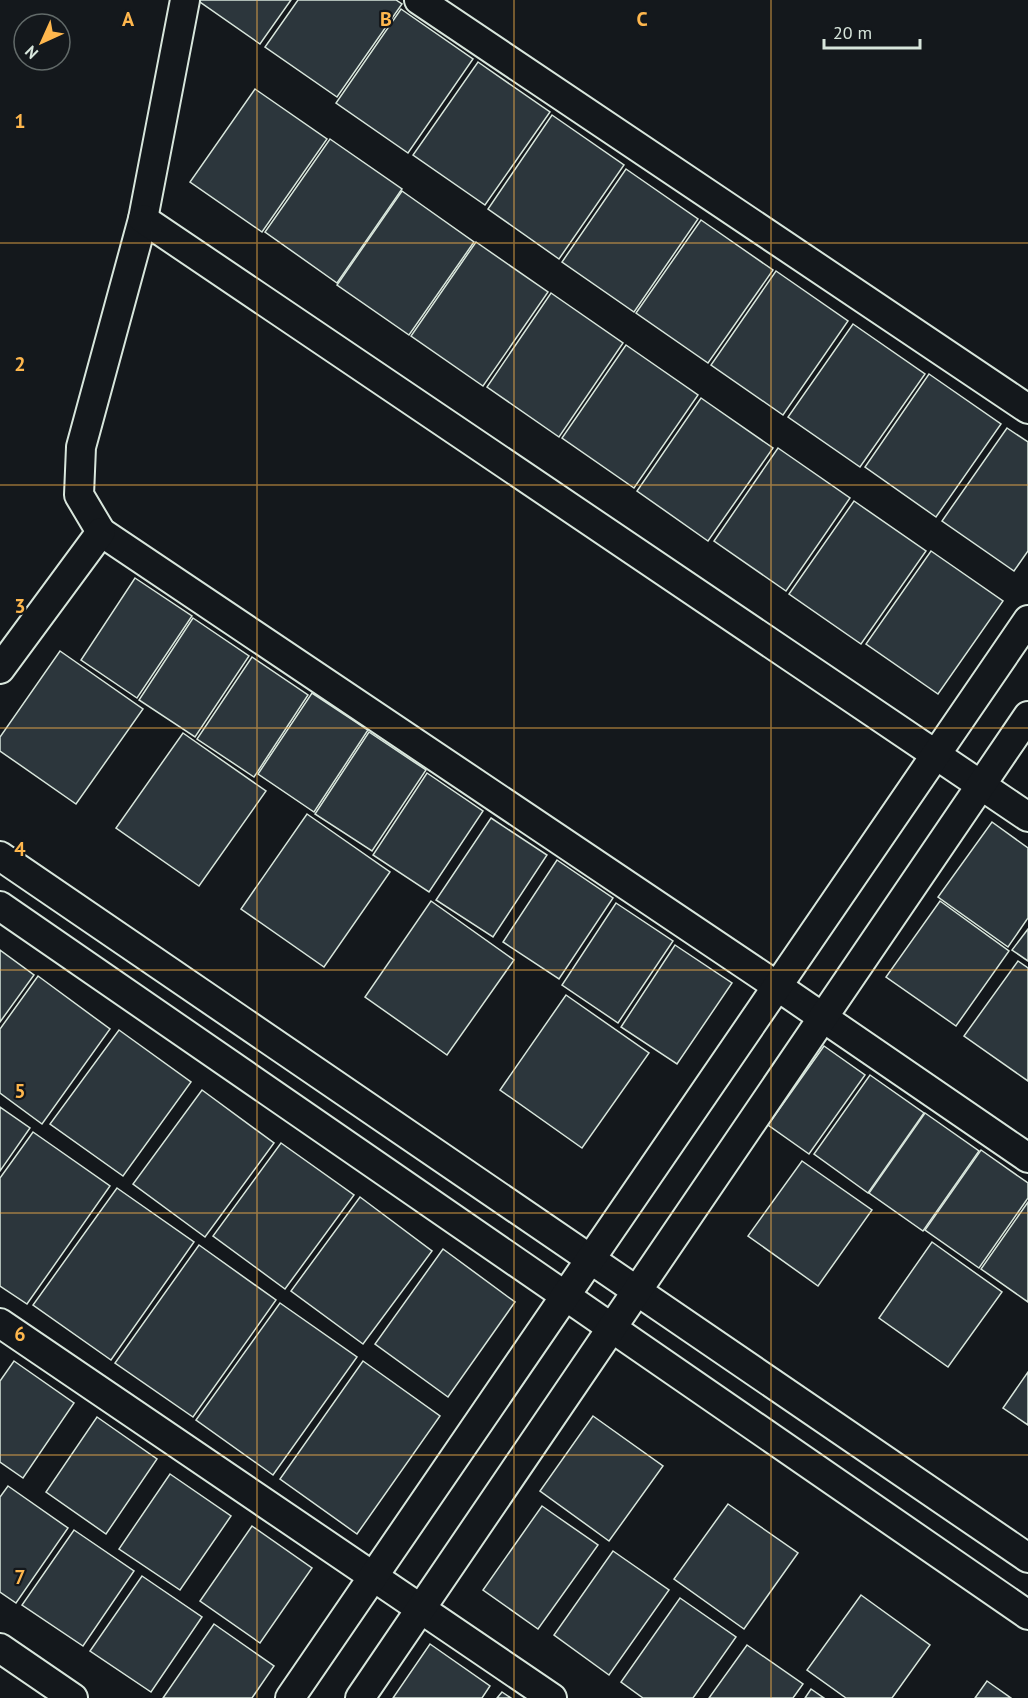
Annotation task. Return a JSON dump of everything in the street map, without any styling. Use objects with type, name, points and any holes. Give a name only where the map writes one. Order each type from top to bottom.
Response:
[{"type":"street","points":[[185,0],[143,219],[81,447],[79,495],[102,531],[1028,1158]]},
{"type":"street","points":[[418,0],[1028,409]]},
{"type":"street","points":[[143,219],[1028,817]]},
{"type":"street","points":[[0,669],[102,531]]},
{"type":"street","points":[[290,1698],[1028,620]]},
{"type":"street","points":[[360,1698],[1028,716]]},
{"type":"street","points":[[0,856],[1028,1558]]},
{"type":"street","points":[[0,906],[1028,1615]]},
{"type":"street","points":[[0,1323],[552,1698]]},
{"type":"street","points":[[0,1648],[73,1698]]},
{"type":"building","points":[[197,0],[291,0],[260,44]]},
{"type":"building","points":[[298,0],[396,0],[402,4],[337,97],[265,47]]},
{"type":"building","points":[[401,9],[473,59],[408,153],[336,103]]},
{"type":"building","points":[[478,62],[550,112],[485,205],[413,155]]},
{"type":"building","points":[[255,89],[327,139],[262,232],[190,182]]},
{"type":"building","points":[[552,115],[624,165],[559,259],[488,209]]},
{"type":"building","points":[[330,139],[402,189],[337,283],[265,232]]},
{"type":"building","points":[[626,169],[698,219],[634,312],[562,262]]},
{"type":"building","points":[[402,191],[474,242],[409,335],[337,285]]},
{"type":"building","points":[[701,220],[773,270],[708,363],[636,313]]},
{"type":"building","points":[[476,242],[548,292],[483,386],[411,336]]},
{"type":"building","points":[[776,271],[848,321],[783,415],[711,365]]},
{"type":"building","points":[[551,293],[623,343],[559,437],[487,387]]},
{"type":"building","points":[[853,324],[925,374],[860,467],[788,417]]},
{"type":"building","points":[[626,345],[698,395],[634,488],[562,438]]},
{"type":"building","points":[[929,374],[1001,424],[936,517],[865,467]]},
{"type":"building","points":[[701,398],[773,448],[708,541],[637,491]]},
{"type":"building","points":[[1007,428],[1028,442],[1028,551],[1014,571],[942,521]]},
{"type":"building","points":[[778,448],[850,498],[786,591],[714,541]]},
{"type":"building","points":[[854,501],[926,551],[861,644],[789,594]]},
{"type":"building","points":[[931,551],[1003,601],[938,694],[866,644]]},
{"type":"building","points":[[135,578],[192,616],[137,698],[81,660]]},
{"type":"building","points":[[193,618],[249,656],[195,737],[139,700]]},
{"type":"building","points":[[60,651],[143,709],[76,804],[0,751],[0,737]]},
{"type":"building","points":[[252,657],[308,695],[254,777],[197,739]]},
{"type":"building","points":[[312,693],[368,730],[314,812],[258,774]]},
{"type":"building","points":[[369,732],[426,770],[372,851],[315,814]]},
{"type":"building","points":[[183,733],[266,791],[199,886],[116,828]]},
{"type":"building","points":[[427,773],[483,811],[429,892],[373,855]]},
{"type":"building","points":[[307,814],[390,872],[324,967],[241,909]]},
{"type":"building","points":[[491,818],[547,855],[493,937],[436,900]]},
{"type":"building","points":[[992,822],[1028,848],[1028,918],[1008,947],[938,897]]},
{"type":"building","points":[[557,860],[613,898],[559,979],[503,942]]},
{"type":"building","points":[[431,901],[514,960],[447,1055],[365,997]]},
{"type":"building","points":[[940,901],[1009,951],[956,1026],[886,977]]},
{"type":"building","points":[[616,903],[673,941],[618,1023],[562,985]]},
{"type":"building","points":[[1028,929],[1028,961],[1012,950]]},
{"type":"building","points":[[675,945],[732,983],[677,1064],[621,1027]]},
{"type":"building","points":[[0,950],[34,975],[0,1022]]},
{"type":"building","points":[[1018,961],[1028,968],[1028,1081],[964,1036]]},
{"type":"building","points":[[38,976],[110,1029],[42,1124],[0,1093],[0,1029]]},
{"type":"building","points":[[566,995],[649,1053],[582,1148],[500,1090]]},
{"type":"building","points":[[119,1030],[191,1082],[123,1176],[50,1124]]},
{"type":"building","points":[[824,1046],[865,1075],[809,1154],[768,1125]]},
{"type":"building","points":[[870,1075],[924,1113],[868,1193],[814,1154]]},
{"type":"building","points":[[202,1090],[274,1143],[205,1237],[133,1184]]},
{"type":"building","points":[[0,1107],[30,1128],[0,1171]]},
{"type":"building","points":[[925,1113],[979,1151],[923,1231],[869,1193]]},
{"type":"building","points":[[33,1132],[110,1186],[27,1304],[0,1286],[0,1178]]},
{"type":"building","points":[[281,1143],[354,1195],[285,1289],[213,1236]]},
{"type":"building","points":[[981,1150],[1028,1183],[1028,1198],[979,1268],[925,1230]]},
{"type":"building","points":[[802,1161],[872,1210],[818,1286],[748,1236]]},
{"type":"building","points":[[117,1188],[194,1242],[111,1360],[33,1305]]},
{"type":"building","points":[[360,1197],[432,1251],[363,1344],[291,1291]]},
{"type":"building","points":[[1028,1202],[1028,1302],[981,1269]]},
{"type":"building","points":[[932,1242],[1002,1292],[948,1367],[879,1318]]},
{"type":"building","points":[[199,1245],[276,1300],[193,1417],[115,1363]]},
{"type":"building","points":[[443,1249],[515,1302],[448,1397],[375,1344]]},
{"type":"building","points":[[280,1303],[357,1357],[273,1475],[196,1420]]},
{"type":"building","points":[[14,1361],[74,1403],[23,1478],[0,1462],[0,1381]]},
{"type":"building","points":[[363,1361],[440,1416],[357,1534],[280,1479]]},
{"type":"building","points":[[1028,1372],[1028,1425],[1003,1408]]},
{"type":"building","points":[[593,1416],[663,1466],[609,1541],[540,1491]]},
{"type":"building","points":[[97,1417],[157,1459],[106,1534],[46,1492]]},
{"type":"building","points":[[170,1474],[231,1516],[180,1590],[119,1549]]},
{"type":"building","points":[[8,1486],[68,1528],[16,1603],[0,1592],[0,1497]]},
{"type":"building","points":[[728,1504],[798,1553],[744,1629],[674,1579]]},
{"type":"building","points":[[542,1506],[598,1545],[538,1629],[483,1590]]},
{"type":"building","points":[[252,1526],[312,1568],[260,1643],[200,1601]]},
{"type":"building","points":[[74,1530],[134,1571],[83,1646],[22,1605]]},
{"type":"building","points":[[613,1551],[669,1590],[609,1675],[554,1635]]},
{"type":"building","points":[[142,1576],[202,1617],[151,1692],[90,1651]]},
{"type":"building","points":[[861,1595],[930,1645],[892,1698],[846,1698],[807,1670]]},
{"type":"building","points":[[680,1598],[736,1637],[693,1698],[643,1698],[621,1682]]},
{"type":"building","points":[[214,1624],[274,1666],[252,1698],[163,1698]]},
{"type":"building","points":[[430,1644],[490,1686],[482,1698],[393,1698]]},
{"type":"building","points":[[747,1645],[803,1684],[793,1698],[709,1698]]},
{"type":"building","points":[[987,1681],[1011,1698],[975,1698]]},
{"type":"building","points":[[811,1689],[824,1698],[805,1698]]},
{"type":"building","points":[[502,1692],[511,1698],[497,1698]]}]
